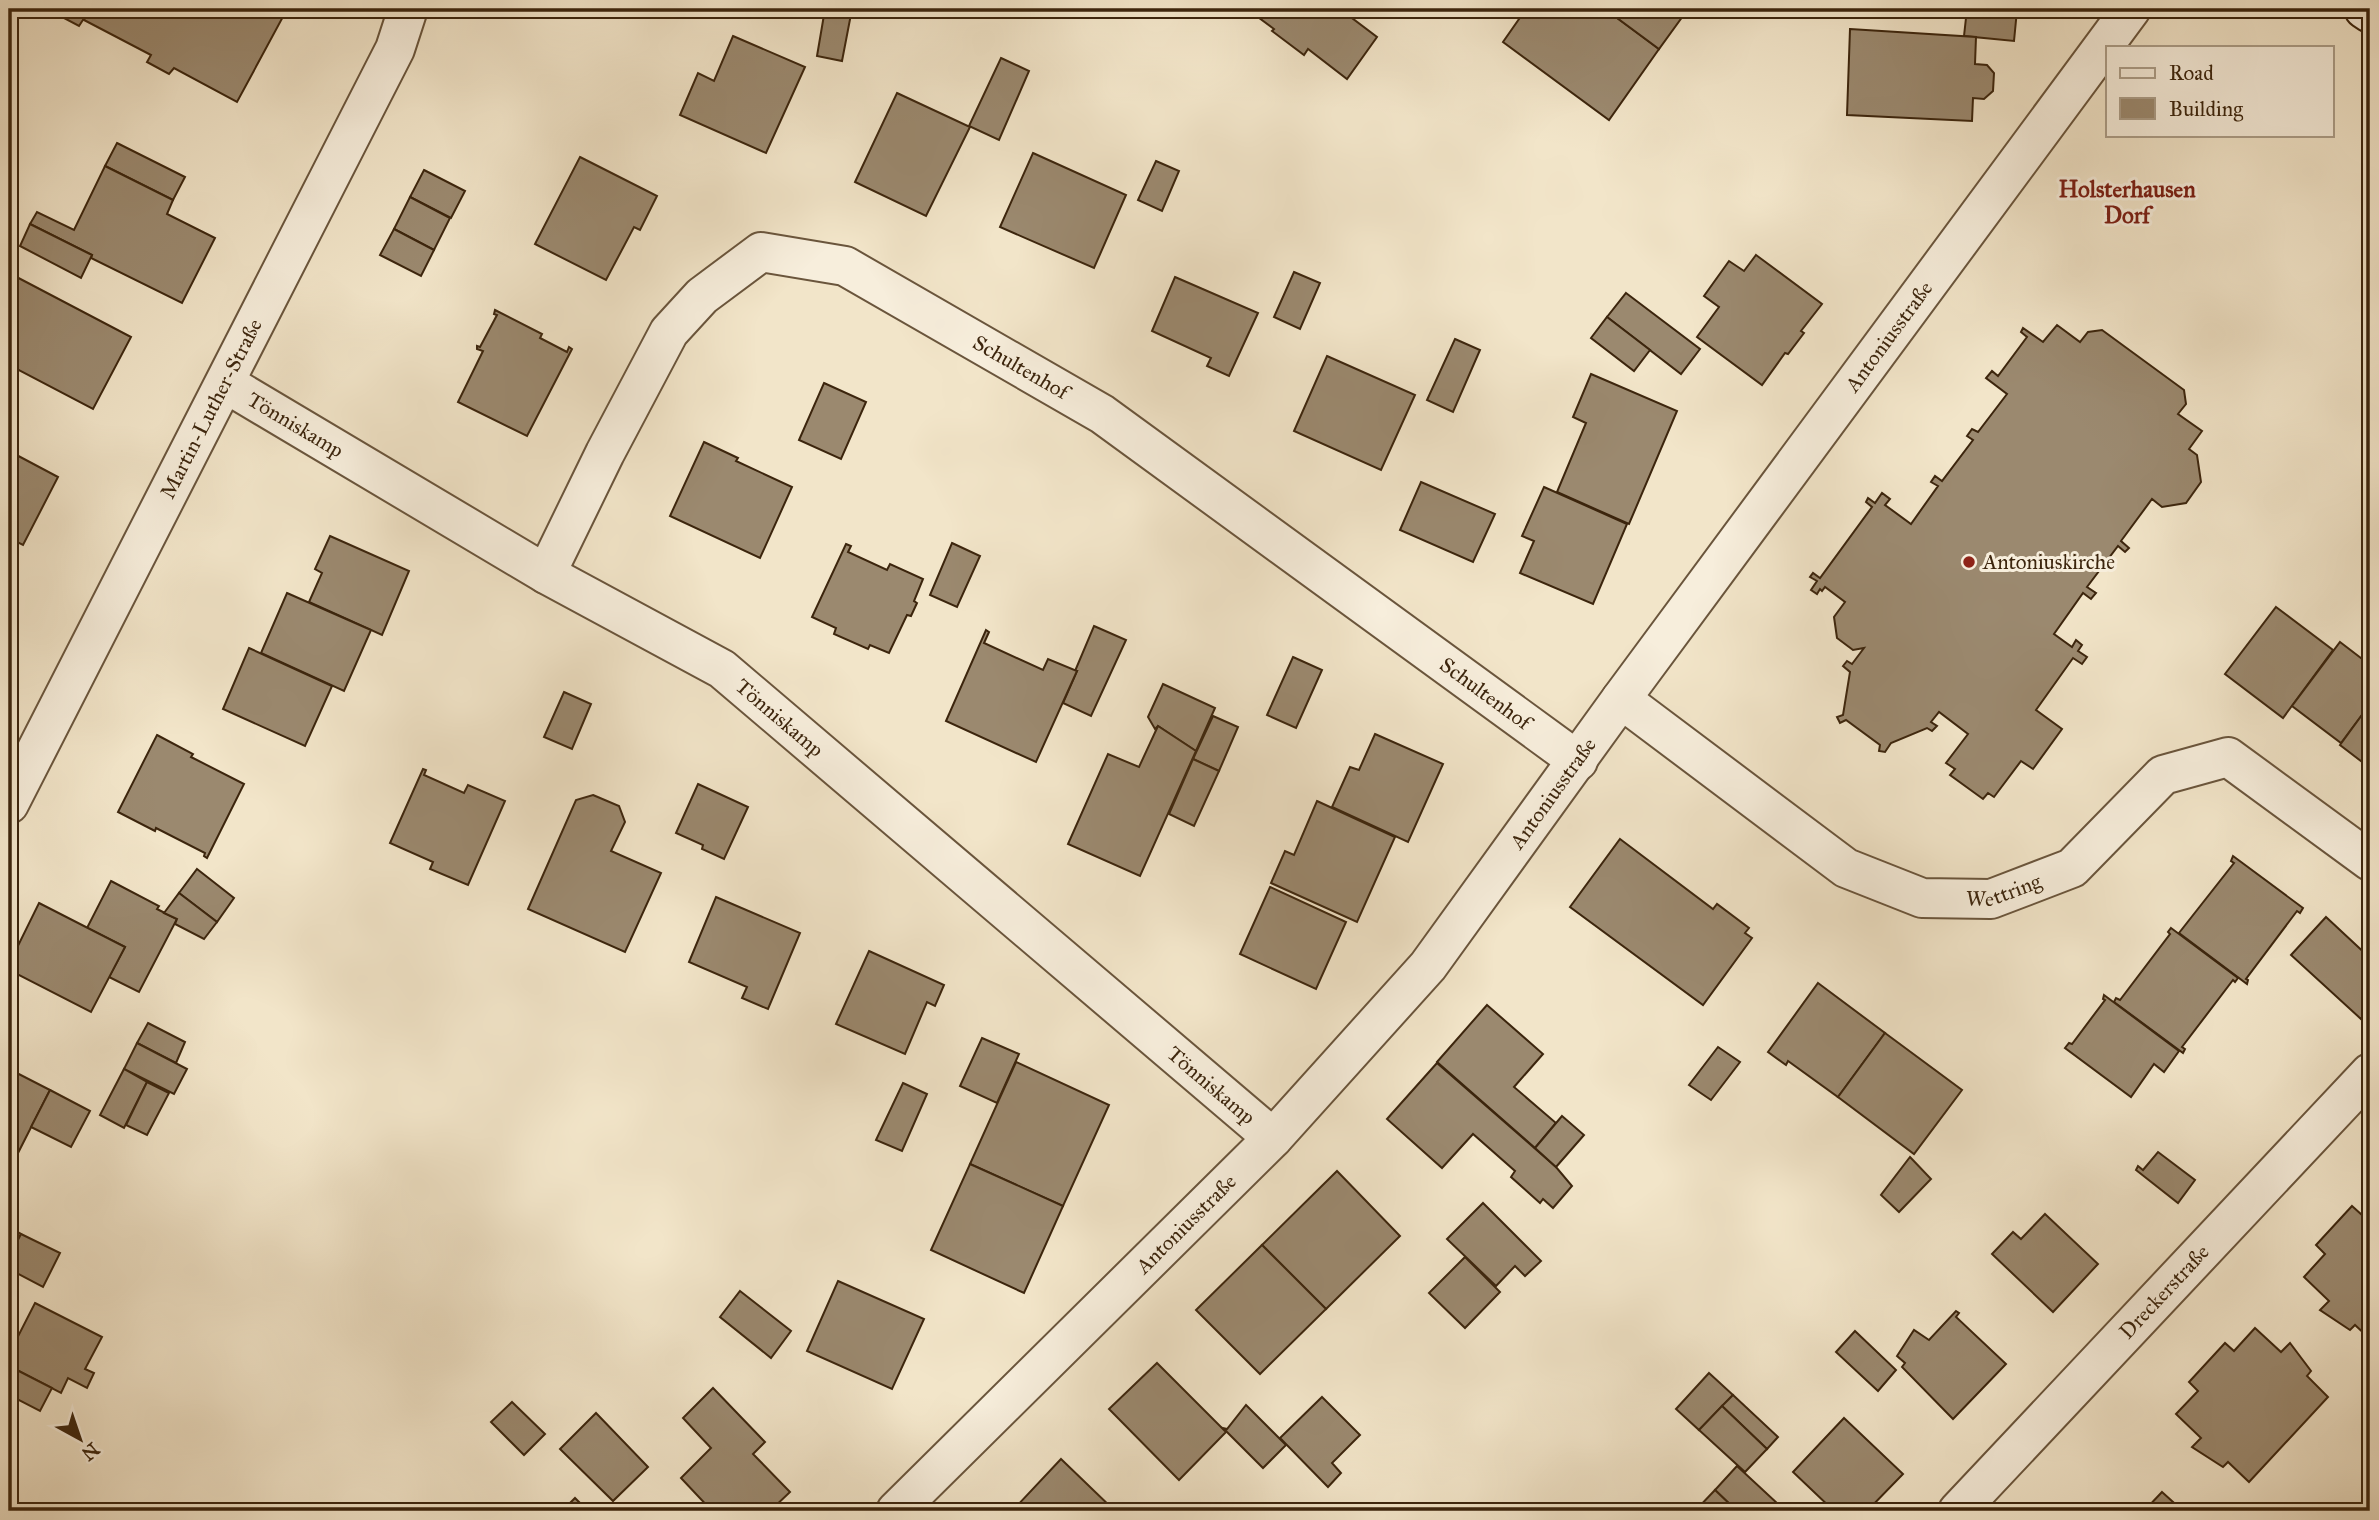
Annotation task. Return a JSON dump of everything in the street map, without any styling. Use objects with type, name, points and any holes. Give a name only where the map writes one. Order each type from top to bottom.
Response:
[{"type":"street","name":"Martin-Luther-Straße","points":[[9,804],[395,49],[408,9]]},
{"type":"street","name":"Antoniusstraße","points":[[896,1511],[1273,1138],[1428,966],[1621,699],[2131,9]]},
{"type":"street","points":[[2364,9],[2370,13]]},
{"type":"street","name":"Schultenhof","points":[[547,574],[605,453],[669,332],[702,296],[761,252],[845,266],[1102,414],[1578,761]]},
{"type":"street","name":"Tönniskamp","points":[[225,383],[547,574],[722,669],[1273,1138]]},
{"type":"street","name":"Wettring","points":[[1621,699],[1846,868],[1923,898],[1992,899],[2072,868],[2163,775],[2228,757],[2370,861]]},
{"type":"street","name":"Dreckerstraße","points":[[1958,1511],[2370,1073]]},
{"type":"building","points":[[47,9],[90,9],[79,26]]},
{"type":"building","points":[[90,9],[277,9],[285,13],[237,102],[174,68],[169,74],[147,62],[151,55],[84,20]]},
{"type":"building","points":[[825,9],[852,9],[842,61],[817,56]]},
{"type":"building","points":[[1247,9],[1360,9],[1352,18],[1377,37],[1347,79],[1308,49],[1304,55]]},
{"type":"building","points":[[1526,9],[1605,9],[1659,49],[1609,120],[1503,42]]},
{"type":"building","points":[[1611,9],[1688,9],[1659,49],[1609,12]]},
{"type":"building","points":[[1967,9],[2017,10],[2014,41],[1964,36]]},
{"type":"building","points":[[1850,29],[1976,37],[1975,64],[1987,65],[1994,73],[1993,91],[1984,99],[1973,98],[1972,121],[1847,115]]},
{"type":"building","points":[[733,36],[805,67],[766,153],[680,115],[698,73],[714,81]]},
{"type":"building","points":[[1001,58],[1029,71],[999,140],[969,126]]},
{"type":"building","points":[[897,93],[970,127],[926,216],[855,182]]},
{"type":"building","points":[[117,143],[185,177],[173,200],[105,166]]},
{"type":"building","points":[[1033,153],[1126,195],[1094,268],[1000,227]]},
{"type":"building","points":[[580,157],[657,196],[640,230],[634,227],[606,280],[535,244]]},
{"type":"building","points":[[1156,161],[1179,171],[1162,211],[1138,200]]},
{"type":"building","points":[[105,166],[173,200],[167,214],[215,238],[182,303],[30,224],[37,212],[74,230]]},
{"type":"building","points":[[424,170],[465,191],[451,218],[410,197]]},
{"type":"building","points":[[410,197],[450,218],[434,250],[394,229]]},
{"type":"building","points":[[30,224],[92,255],[81,278],[20,246]]},
{"type":"building","points":[[394,229],[434,250],[421,276],[380,255]]},
{"type":"building","points":[[1756,255],[1822,304],[1801,331],[1804,333],[1788,354],[1785,353],[1762,385],[1697,337],[1719,307],[1704,296],[1729,261],[1744,271]]},
{"type":"building","points":[[1294,272],[1320,283],[1300,329],[1274,317]]},
{"type":"building","points":[[9,273],[131,337],[93,409],[9,365]]},
{"type":"building","points":[[1175,277],[1258,313],[1229,376],[1207,366],[1211,358],[1152,331]]},
{"type":"building","points":[[1626,293],[1700,349],[1681,374],[1607,317]]},
{"type":"building","points":[[495,310],[542,334],[540,338],[567,352],[569,347],[572,349],[527,436],[458,402],[483,351],[477,349],[477,346],[480,347],[497,315],[494,314]]},
{"type":"building","points":[[1607,317],[1650,350],[1634,371],[1591,338]]},
{"type":"building","name":"Antoniuskirche","points":[[2057,325],[2080,342],[2088,332],[2102,330],[2184,390],[2186,404],[2178,414],[2202,431],[2189,449],[2197,455],[2201,482],[2186,503],[2162,507],[2152,499],[2121,541],[2129,548],[2125,552],[2118,546],[2087,587],[2096,593],[2091,599],[2083,593],[2054,634],[2072,647],[2076,640],[2082,645],[2078,651],[2087,657],[2082,664],[2073,658],[2036,710],[2062,729],[2033,769],[2021,761],[1994,797],[1988,793],[1983,799],[1950,775],[1955,769],[1946,763],[1968,734],[1939,712],[1931,722],[1937,726],[1932,731],[1927,728],[1891,743],[1885,752],[1879,751],[1880,745],[1846,720],[1840,723],[1837,717],[1843,715],[1850,672],[1843,666],[1847,661],[1852,664],[1864,648],[1853,650],[1837,638],[1834,617],[1845,602],[1825,587],[1817,594],[1811,590],[1817,581],[1810,577],[1813,573],[1820,578],[1872,507],[1866,502],[1868,498],[1875,503],[1882,493],[1890,499],[1885,505],[1911,524],[1938,486],[1931,482],[1935,476],[1942,481],[1973,440],[1967,436],[1972,429],[1978,432],[2007,394],[1986,378],[1992,371],[1998,376],[2027,337],[2021,332],[2023,328],[2043,342]]},
{"type":"building","points":[[1455,339],[1480,350],[1453,412],[1427,400]]},
{"type":"building","points":[[1327,356],[1415,395],[1381,470],[1294,431]]},
{"type":"building","points":[[1591,374],[1677,411],[1629,524],[1557,492],[1586,423],[1573,417]]},
{"type":"building","points":[[824,383],[866,402],[841,459],[799,440]]},
{"type":"building","points":[[704,442],[738,458],[736,461],[792,487],[760,558],[670,516]]},
{"type":"building","points":[[9,451],[58,477],[23,545],[9,538]]},
{"type":"building","points":[[1421,482],[1495,514],[1473,562],[1400,530]]},
{"type":"building","points":[[1544,487],[1627,524],[1593,604],[1520,573],[1534,541],[1522,536]]},
{"type":"building","points":[[330,536],[409,571],[382,635],[309,602],[322,573],[315,569]]},
{"type":"building","points":[[952,543],[980,556],[957,607],[930,595]]},
{"type":"building","points":[[846,544],[851,546],[848,552],[887,570],[890,564],[923,579],[914,601],[917,603],[911,616],[907,615],[889,653],[870,645],[868,649],[834,634],[836,628],[812,617]]},
{"type":"building","points":[[287,593],[371,630],[344,691],[261,653]]},
{"type":"building","points":[[2276,607],[2333,650],[2283,718],[2225,674]]},
{"type":"building","points":[[1094,626],[1126,640],[1091,716],[1063,703]]},
{"type":"building","points":[[986,630],[989,632],[984,643],[1043,670],[1048,659],[1077,671],[1036,762],[946,721]]},
{"type":"building","points":[[2340,642],[2370,665],[2370,704],[2341,743],[2292,706]]},
{"type":"building","points":[[249,648],[332,686],[305,746],[223,709]]},
{"type":"building","points":[[1293,657],[1322,670],[1296,728],[1267,715]]},
{"type":"building","points":[[1163,684],[1215,708],[1196,751],[1158,726],[1155,729],[1148,717]]},
{"type":"building","points":[[564,692],[591,704],[572,749],[544,737]]},
{"type":"building","points":[[2370,704],[2370,768],[2340,745]]},
{"type":"building","points":[[1213,716],[1238,727],[1219,771],[1193,759]]},
{"type":"building","points":[[1158,726],[1196,751],[1140,876],[1068,844],[1108,754],[1139,767]]},
{"type":"building","points":[[1375,734],[1443,764],[1408,842],[1332,807],[1350,767],[1359,770]]},
{"type":"building","points":[[157,735],[193,754],[191,757],[244,784],[207,858],[205,853],[118,812]]},
{"type":"building","points":[[1193,759],[1219,771],[1194,826],[1169,814]]},
{"type":"building","points":[[423,769],[426,770],[424,775],[464,793],[468,785],[505,801],[468,885],[430,869],[433,862],[390,843]]},
{"type":"building","points":[[698,784],[748,807],[724,859],[702,849],[703,845],[676,833]]},
{"type":"building","points":[[593,795],[619,806],[625,822],[611,851],[661,873],[625,952],[528,909],[576,800]]},
{"type":"building","points":[[1317,801],[1395,837],[1357,922],[1271,883],[1285,851],[1294,855]]},
{"type":"building","points":[[1620,839],[1713,909],[1717,904],[1749,928],[1745,933],[1752,938],[1703,1005],[1570,907]]},
{"type":"building","points":[[2233,856],[2303,908],[2300,913],[2297,911],[2246,979],[2247,984],[2179,933],[2234,863],[2231,861]]},
{"type":"building","points":[[197,869],[234,898],[217,922],[179,893]]},
{"type":"building","points":[[111,881],[159,906],[157,909],[177,919],[139,992],[109,977],[125,947],[87,928]]},
{"type":"building","points":[[1270,887],[1346,922],[1316,989],[1240,954]]},
{"type":"building","points":[[179,893],[217,922],[204,939],[175,924],[177,919],[164,913]]},
{"type":"building","points":[[716,897],[800,933],[768,1009],[742,998],[747,987],[689,962]]},
{"type":"building","points":[[39,903],[125,947],[91,1012],[9,970],[9,964]]},
{"type":"building","points":[[2326,917],[2370,958],[2370,1009],[2361,1019],[2291,955]]},
{"type":"building","points":[[2171,928],[2238,978],[2235,982],[2233,980],[2182,1047],[2185,1049],[2183,1053],[2114,1002],[2116,998],[2120,1000],[2170,934],[2168,932]]},
{"type":"building","points":[[869,951],[944,985],[935,1006],[927,1002],[905,1054],[836,1024]]},
{"type":"building","points":[[1818,983],[1885,1033],[1838,1097],[1788,1061],[1786,1065],[1768,1052]]},
{"type":"building","points":[[2104,995],[2179,1051],[2164,1072],[2154,1064],[2131,1097],[2065,1048],[2069,1043],[2072,1044],[2105,1000]]},
{"type":"building","points":[[1487,1005],[1543,1054],[1514,1087],[1556,1123],[1535,1148],[1437,1062]]},
{"type":"building","points":[[148,1023],[185,1042],[176,1063],[137,1043]]},
{"type":"building","points":[[1885,1033],[1962,1090],[1914,1154],[1838,1097]]},
{"type":"building","points":[[982,1038],[1019,1054],[997,1103],[960,1086]]},
{"type":"building","points":[[137,1043],[187,1069],[174,1094],[124,1069]]},
{"type":"building","points":[[1718,1047],[1740,1062],[1711,1100],[1689,1085]]},
{"type":"building","points":[[1016,1062],[1109,1105],[1063,1206],[970,1164]]},
{"type":"building","points":[[1437,1063],[1556,1167],[1572,1186],[1553,1208],[1543,1199],[1540,1203],[1511,1177],[1515,1171],[1473,1134],[1442,1168],[1387,1119]]},
{"type":"building","points":[[9,1069],[50,1090],[18,1153],[9,1148]]},
{"type":"building","points":[[124,1069],[147,1082],[124,1128],[100,1115]]},
{"type":"building","points":[[147,1082],[169,1093],[147,1135],[126,1125]]},
{"type":"building","points":[[903,1083],[927,1094],[902,1151],[876,1140]]},
{"type":"building","points":[[50,1090],[90,1111],[71,1147],[31,1127]]},
{"type":"building","points":[[1562,1116],[1584,1135],[1556,1167],[1535,1148]]},
{"type":"building","points":[[2370,1131],[2370,1145],[2363,1139]]},
{"type":"building","points":[[2158,1152],[2195,1180],[2178,1203],[2136,1170],[2138,1166],[2143,1170]]},
{"type":"building","points":[[1910,1157],[1931,1179],[1899,1212],[1881,1195]]},
{"type":"building","points":[[970,1164],[1063,1206],[1024,1293],[931,1250]]},
{"type":"building","points":[[1337,1171],[1400,1236],[1326,1309],[1262,1245]]},
{"type":"building","points":[[1483,1203],[1541,1261],[1525,1276],[1515,1266],[1496,1286],[1447,1239]]},
{"type":"building","points":[[2352,1206],[2362,1215],[2370,1206],[2370,1339],[2355,1325],[2350,1330],[2320,1310],[2329,1301],[2304,1277],[2325,1254],[2316,1245]]},
{"type":"building","points":[[2045,1214],[2098,1264],[2053,1312],[1992,1254],[2013,1232],[2021,1239]]},
{"type":"building","points":[[9,1227],[21,1234],[9,1257]]},
{"type":"building","points":[[21,1234],[60,1253],[43,1287],[9,1269],[9,1257]]},
{"type":"building","points":[[1262,1245],[1326,1309],[1260,1374],[1196,1310]]},
{"type":"building","points":[[1465,1257],[1500,1292],[1465,1328],[1429,1293]]},
{"type":"building","points":[[838,1281],[924,1319],[892,1389],[807,1351]]},
{"type":"building","points":[[740,1291],[791,1331],[771,1358],[720,1317]]},
{"type":"building","points":[[35,1303],[102,1337],[85,1369],[94,1373],[87,1388],[68,1378],[61,1393],[9,1366],[9,1354]]},
{"type":"building","points":[[1956,1311],[1959,1313],[1956,1317],[2006,1364],[1953,1419],[1902,1367],[1905,1363],[1897,1356],[1914,1330],[1929,1340]]},
{"type":"building","points":[[2255,1328],[2281,1352],[2290,1343],[2311,1371],[2307,1376],[2328,1397],[2249,1482],[2228,1462],[2223,1467],[2192,1447],[2201,1438],[2176,1414],[2198,1391],[2189,1382],[2225,1343],[2234,1351]]},
{"type":"building","points":[[1855,1331],[1896,1370],[1878,1391],[1836,1352]]},
{"type":"building","points":[[1157,1363],[1226,1432],[1179,1480],[1109,1409]]},
{"type":"building","points":[[9,1366],[52,1388],[40,1411],[9,1395]]},
{"type":"building","points":[[1709,1373],[1733,1395],[1699,1430],[1676,1409]]},
{"type":"building","points":[[713,1388],[765,1442],[753,1454],[790,1492],[770,1511],[712,1511],[681,1478],[711,1448],[683,1418]]},
{"type":"building","points":[[1733,1395],[1778,1437],[1767,1449],[1722,1406]]},
{"type":"building","points":[[1322,1397],[1360,1435],[1332,1463],[1341,1473],[1328,1487],[1280,1438]]},
{"type":"building","points":[[512,1402],[545,1434],[524,1455],[491,1422]]},
{"type":"building","points":[[1246,1405],[1286,1445],[1263,1468],[1223,1428],[1227,1429]]},
{"type":"building","points":[[1722,1406],[1767,1449],[1745,1472],[1699,1430]]},
{"type":"building","points":[[596,1413],[648,1467],[613,1501],[560,1449]]},
{"type":"building","points":[[1844,1418],[1903,1474],[1867,1511],[1834,1511],[1793,1472]]},
{"type":"building","points":[[1061,1459],[1115,1511],[1014,1509]]},
{"type":"building","points":[[1737,1466],[1778,1504],[1771,1511],[1737,1511],[1715,1490]]},
{"type":"building","points":[[1715,1490],[1737,1511],[1695,1511]]},
{"type":"building","points":[[2162,1492],[2183,1511],[2144,1511]]},
{"type":"building","points":[[575,1498],[588,1511],[562,1511]]},
{"type":"place","name":"Antoniuskirche","points":[[1969,562]]},
{"type":"district","name":"Holsterhausen Dorf","points":[[2127,202]]}]
